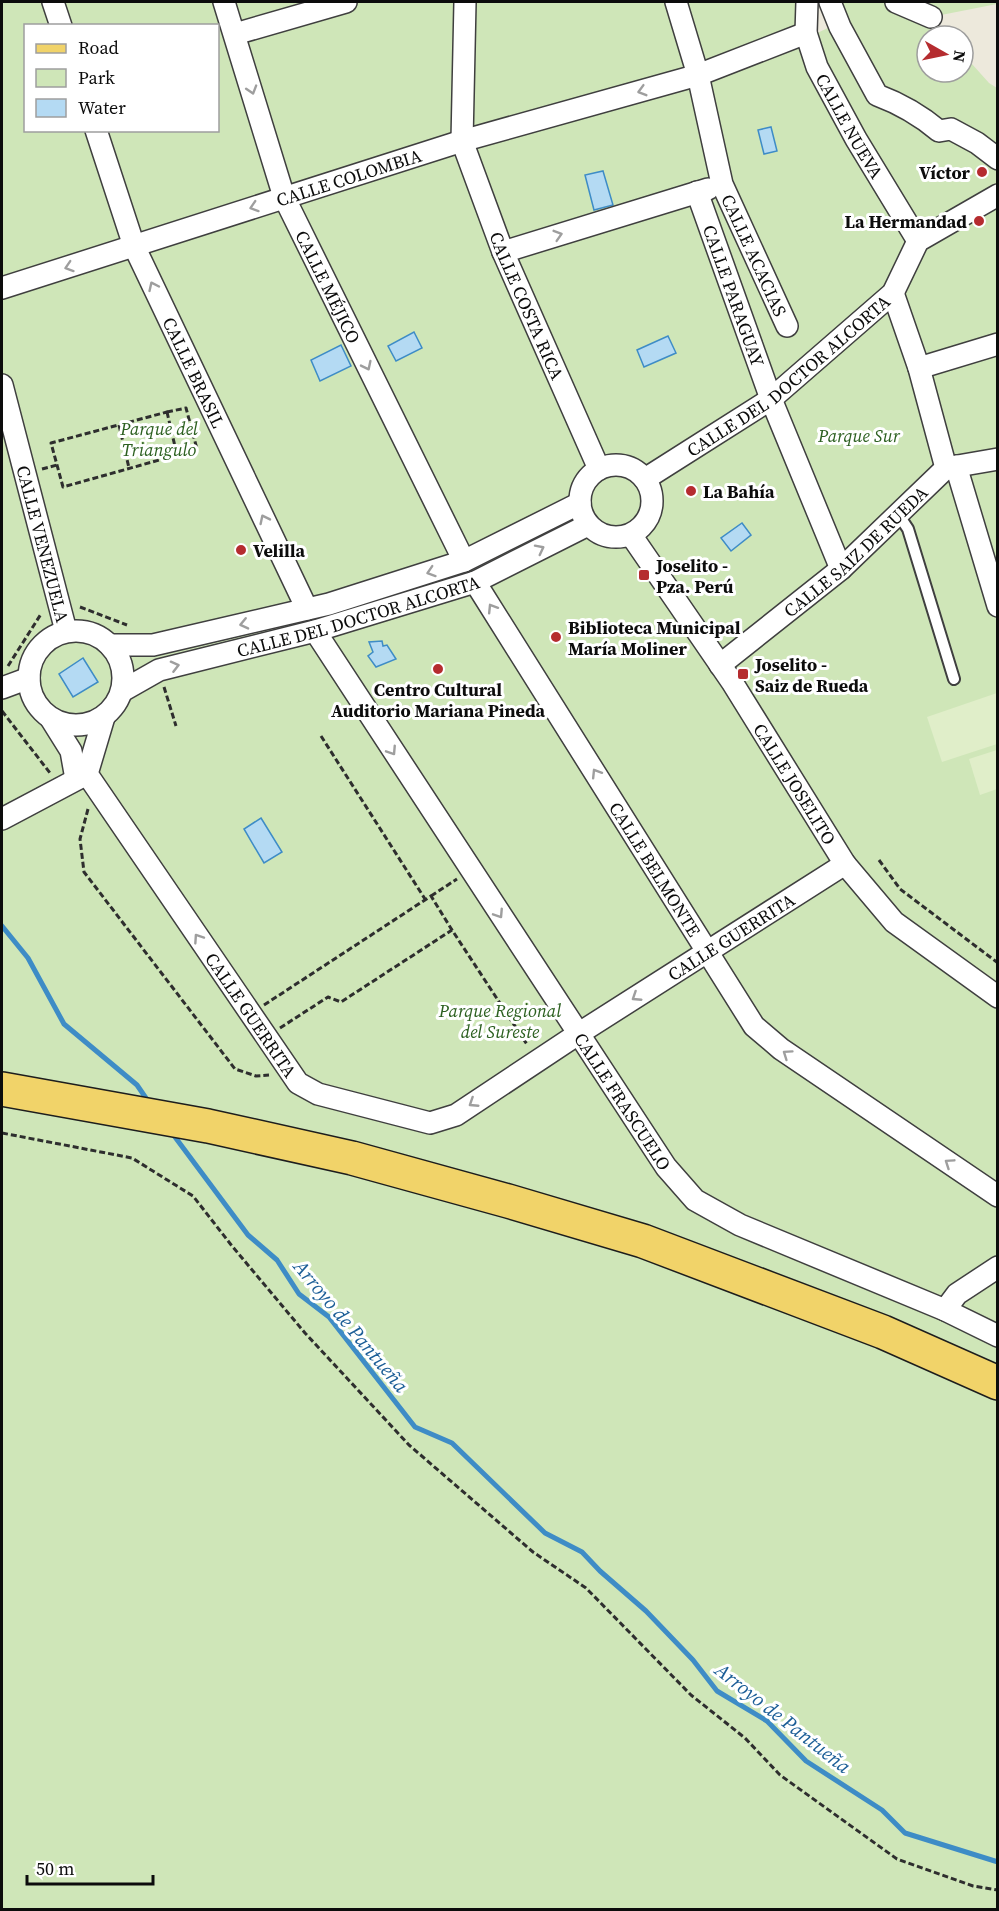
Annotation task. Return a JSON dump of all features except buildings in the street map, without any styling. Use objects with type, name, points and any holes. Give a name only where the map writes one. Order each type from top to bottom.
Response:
[{"type":"main road","points":[[2,1089],[208,1126],[352,1158],[508,1201],[643,1241],[883,1332],[998,1383]]},
{"type":"street","points":[[53,2],[60,24]]},
{"type":"street","name":"CALLE MÉJICO","points":[[224,2],[284,197],[464,561]]},
{"type":"street","points":[[235,34],[346,2]]},
{"type":"street","points":[[462,141],[465,2]]},
{"type":"street","name":"CALLE ACACIAS","points":[[676,2],[698,75],[722,184],[787,327]]},
{"type":"street","name":"CALLE NUEVA","points":[[807,2],[806,33],[817,67],[856,139],[918,241]]},
{"type":"street","points":[[830,2],[840,27],[877,95],[906,108],[939,132],[951,129],[977,143],[998,159]]},
{"type":"street","points":[[896,2],[931,17]]},
{"type":"street","name":"CALLE COLOMBIA","points":[[2,288],[462,141],[698,75],[806,33]]},
{"type":"street","name":"CALLE BRASIL","points":[[97,132],[134,246],[307,609]]},
{"type":"street","name":"CALLE COSTA RICA","points":[[462,141],[502,252],[599,469]]},
{"type":"street","points":[[502,252],[722,184]]},
{"type":"street","name":"CALLE PARAGUAY","points":[[697,192],[771,399],[841,569]]},
{"type":"street","points":[[918,241],[998,195]]},
{"type":"street","name":"CALLE DEL DOCTOR ALCORTA","points":[[645,479],[771,399],[893,293],[918,241]]},
{"type":"street","points":[[893,293],[998,606]]},
{"type":"street","points":[[919,368],[998,344]]},
{"type":"street","name":"CALLE VENEZUELA","points":[[2,385],[66,632]]},
{"type":"street","points":[[951,467],[998,459]]},
{"type":"street","points":[[612,465],[624,465],[636,470],[645,479],[652,494],[651,510],[644,525],[631,535],[620,538],[608,537],[588,525],[580,503],[582,489],[588,477],[599,469],[612,465]]},
{"type":"street","name":"CALLE SAIZ DE RUEDA","points":[[720,665],[841,569],[951,467]]},
{"type":"street","name":"CALLE DEL DOCTOR ALCORTA","points":[[111,645],[153,645],[329,604],[464,561],[580,503]]},
{"type":"street","name":"CALLE DEL DOCTOR ALCORTA","points":[[122,691],[159,670],[315,631],[475,582],[588,525]]},
{"type":"street","name":"CALLE JOSELITO","points":[[631,535],[720,665],[845,864],[894,922],[998,997]]},
{"type":"street","name":"CALLE BELMONTE","points":[[475,582],[754,1026],[781,1050],[998,1196]]},
{"type":"street","points":[[79,630],[98,635],[111,645],[120,660],[124,675],[122,691],[115,706],[104,717],[79,726],[63,724],[51,719],[40,709],[32,695],[29,678],[30,664],[38,649],[49,639],[66,632],[79,630]]},
{"type":"street","name":"CALLE FRASCUELO","points":[[315,631],[666,1167],[695,1200],[740,1225],[945,1310],[998,1336]]},
{"type":"street","points":[[2,688],[29,678]]},
{"type":"street","points":[[2,819],[74,780],[104,717]]},
{"type":"street","name":"CALLE GUERRITA","points":[[51,719],[71,750],[74,780],[250,1014],[298,1083],[318,1094],[430,1123],[456,1115],[578,1034],[845,864]]},
{"type":"street","points":[[945,1310],[957,1294],[998,1267]]},
{"type":"lane","points":[[898,514],[908,530],[954,679]]},
{"type":"path","points":[[186,408],[197,449],[63,487],[51,442],[167,412],[186,408]]},
{"type":"path","points":[[167,412],[177,455]]},
{"type":"path","points":[[119,425],[129,468]]},
{"type":"path","points":[[74,605],[129,626]]},
{"type":"path","points":[[2,670],[7,668],[45,608]]},
{"type":"path","points":[[163,685],[176,726]]},
{"type":"path","points":[[2,711],[74,780]]},
{"type":"path","points":[[321,736],[425,900]]},
{"type":"path","points":[[89,804],[80,838],[84,872],[138,945],[235,1069],[249,1074],[272,1075],[286,1065]]},
{"type":"path","points":[[879,860],[900,889],[998,963]]},
{"type":"path","points":[[250,1014],[471,870]]},
{"type":"path","points":[[431,896],[538,1061]]},
{"type":"path","points":[[266,1036],[328,997],[342,1002],[452,930]]},
{"type":"path","points":[[2,1133],[132,1158],[193,1196],[306,1333],[408,1445],[532,1552],[586,1588],[691,1695],[745,1738],[780,1775],[897,1859],[973,1887],[998,1890]]},
{"type":"green space","name":"Parque Regional del Sureste","points":[[2,2],[997,2],[997,1909],[2,1910]]},
{"type":"green space","points":[[997,693],[997,744],[942,762],[927,717]]},
{"type":"green space","points":[[997,750],[997,789],[980,795],[969,759]]},
{"type":"shaded area","points":[[798,2],[820,2],[832,26],[811,36]]},
{"type":"shaded area","points":[[997,4],[997,88],[989,83],[975,67],[975,24],[937,24],[931,17]]},
{"type":"water","points":[[771,127],[777,151],[764,154],[758,130]]},
{"type":"water","points":[[603,171],[613,205],[594,210],[585,175]]},
{"type":"water","points":[[414,332],[422,348],[396,361],[388,346]]},
{"type":"water","points":[[668,336],[676,353],[644,367],[637,350]]},
{"type":"water","points":[[341,345],[351,366],[320,381],[311,360]]},
{"type":"water","points":[[742,523],[751,535],[731,551],[721,538]]},
{"type":"water","points":[[382,641],[383,646],[387,645],[396,659],[376,667],[368,656],[373,652],[369,642]]},
{"type":"water","points":[[83,658],[98,682],[73,697],[59,674]]},
{"type":"water","points":[[261,818],[282,852],[264,863],[244,829]]},
{"type":"waterway","name":"Arroyo de Pantueña","points":[[2,926],[28,958],[64,1024],[137,1085],[150,1104]]},
{"type":"waterway","name":"Arroyo de Pantueña","points":[[172,1133],[248,1235],[277,1260],[299,1294],[329,1317],[415,1427],[452,1443],[545,1533],[582,1552],[646,1611],[693,1660],[717,1691],[767,1721],[806,1761],[882,1810],[905,1833],[998,1862]]},
{"type":"place","name":"Víctor","points":[[982,172]]},
{"type":"place","name":"La Hermandad","points":[[979,221]]},
{"type":"place","name":"La Bahía","points":[[691,491]]},
{"type":"place","name":"Velilla","points":[[241,550]]},
{"type":"place","name":"Joselito - Pza. Perú","points":[[644,575]]},
{"type":"place","name":"Biblioteca Municipal María Moliner","points":[[556,637]]},
{"type":"place","name":"Centro Cultural Auditorio Mariana Pineda","points":[[438,669]]},
{"type":"place","name":"Joselito - Saiz de Rueda","points":[[743,674]]},
{"type":"park label","name":"Parque Sur","points":[[859,435]]},
{"type":"park label","name":"Parque del Triangulo","points":[[159,438]]}]
